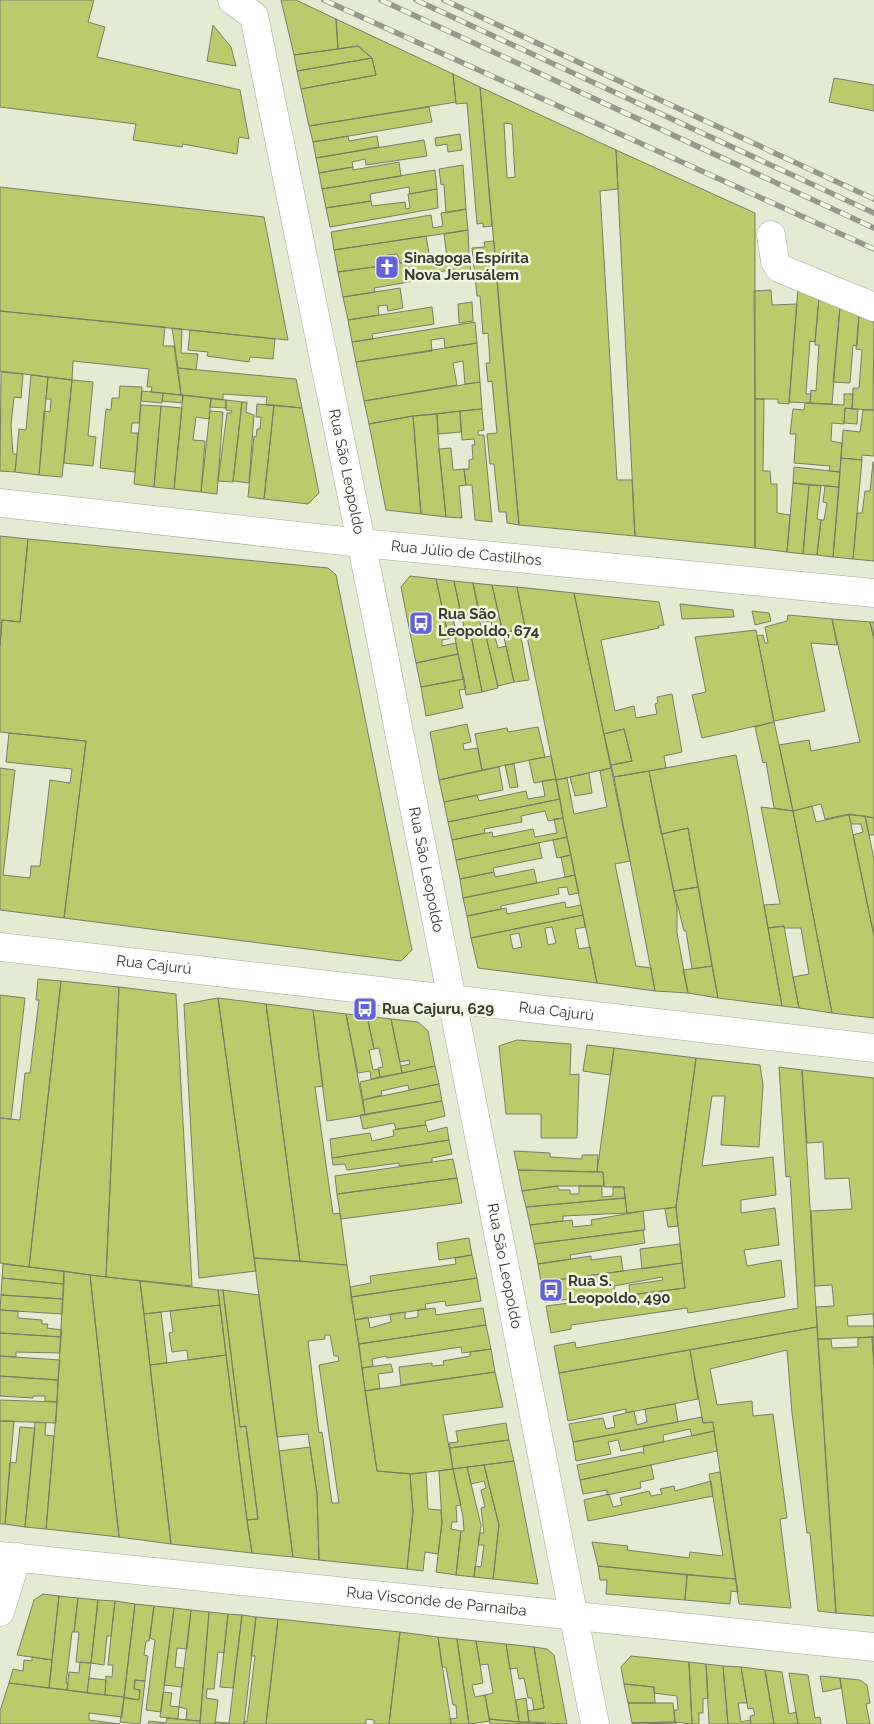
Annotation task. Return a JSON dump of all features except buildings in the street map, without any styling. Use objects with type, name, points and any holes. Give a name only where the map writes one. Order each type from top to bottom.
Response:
[{"type":"street","name":"Rua São Leopoldo","points":[[232,0],[254,16],[362,543],[595,1724]]},
{"type":"street","points":[[771,236],[775,261],[779,268],[874,307]]},
{"type":"street","name":"Rua Júlio de Castilhos","points":[[0,503],[362,543],[874,593]]},
{"type":"street","name":"Rua Cajurú","points":[[0,947],[874,1048]]},
{"type":"street","points":[[0,1612],[9,1556]]},
{"type":"street","name":"Rua Visconde de Parnaíba","points":[[9,1556],[874,1647]]},
{"type":"railway","points":[[324,0],[874,249]]},
{"type":"railway","points":[[381,0],[874,228]]},
{"type":"railway","points":[[416,0],[874,213]]},
{"type":"railway","points":[[444,0],[874,199]]},
{"type":"place","name":"Sinagoga Espírita Nova Jerusálem","points":[[387,267]]},
{"type":"place","name":"Rua São Leopoldo, 674","points":[[421,623]]},
{"type":"place","name":"Rua Cajuru, 629","points":[[365,1009]]},
{"type":"place","name":"Rua S. Leopoldo, 490","points":[[551,1290]]}]
